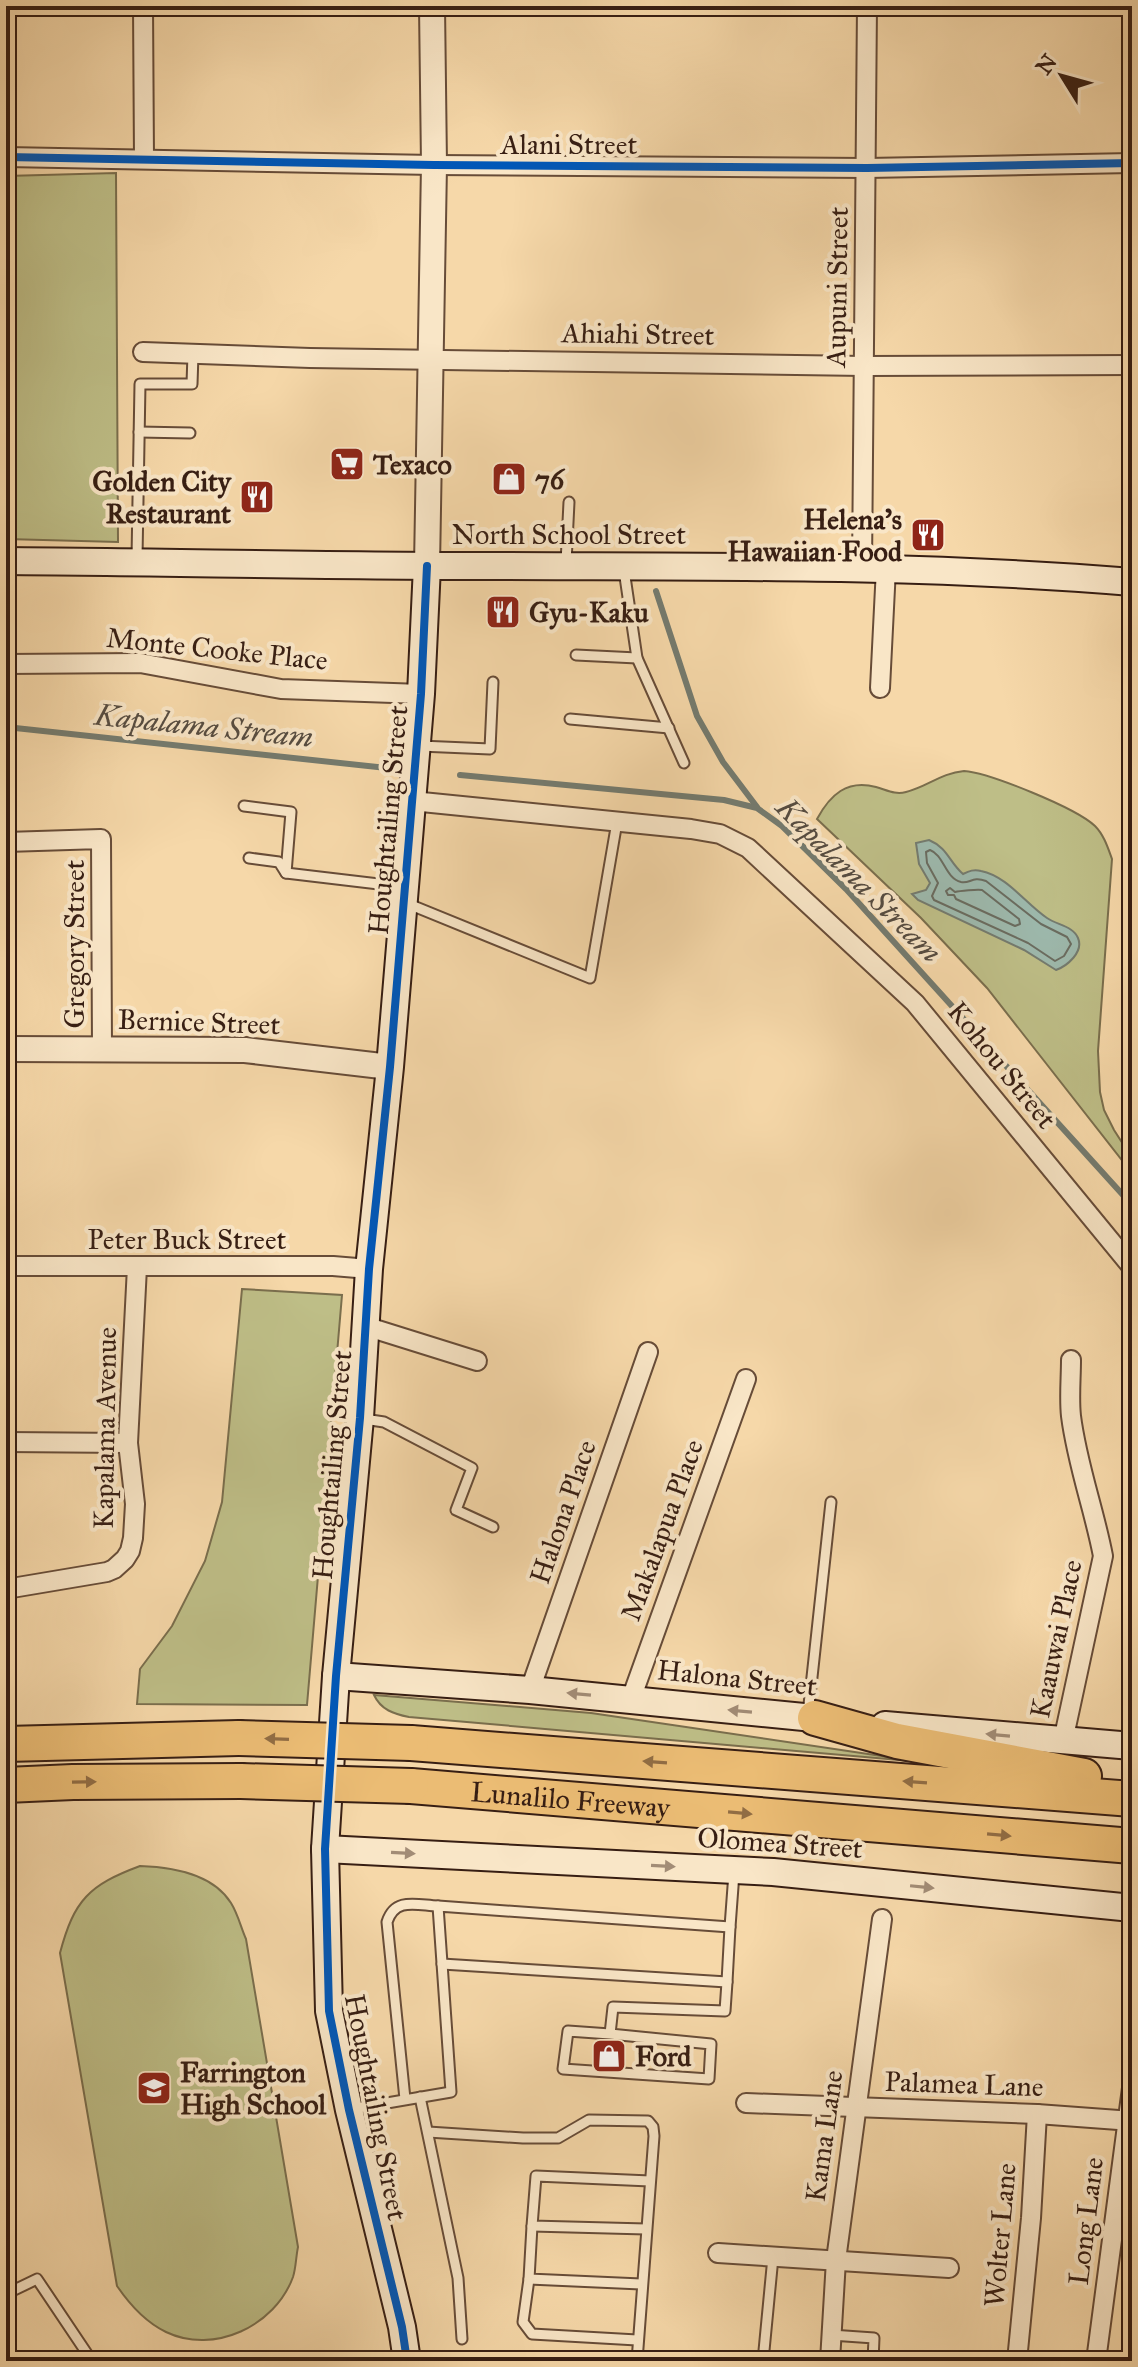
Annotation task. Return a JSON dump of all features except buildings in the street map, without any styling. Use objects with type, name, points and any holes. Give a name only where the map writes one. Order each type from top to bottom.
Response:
[{"type":"highway","points":[[812,1718],[897,1741],[1132,1784]]},
{"type":"highway","name":"Lunalilo Freeway","points":[[6,1744],[239,1738],[411,1743],[1132,1799]]},
{"type":"highway","name":"Lunalilo Freeway","points":[[6,1785],[241,1781],[411,1786],[1132,1846]]},
{"type":"main road","name":"North School Street","points":[[6,561],[874,568],[1132,582]]},
{"type":"main road","name":"Houghtailing Street","points":[[407,2361],[402,2327],[349,2110],[329,2011],[325,1849],[369,1269],[390,1067],[417,746],[427,566]]},
{"type":"main road","name":"Halona Street","points":[[336,1676],[530,1690],[1132,1746]]},
{"type":"main road","name":"Olomea Street","points":[[325,1849],[773,1872],[1132,1908]]},
{"type":"main road","points":[[402,2327],[424,2361]]},
{"type":"street","points":[[143,6],[144,159]]},
{"type":"street","name":"Houghtailing Street","points":[[427,566],[434,165],[432,6]]},
{"type":"street","name":"Aupuni Street","points":[[867,6],[864,366],[880,688]]},
{"type":"street","name":"Alani Street","points":[[6,157],[434,165],[867,168],[1132,163]]},
{"type":"street","name":"Ahiahi Street","points":[[143,352],[310,358],[864,366],[1132,365]]},
{"type":"street","name":"Monte Cooke Place","points":[[6,664],[140,663],[281,689],[421,694]]},
{"type":"street","name":"Kohou Street","points":[[412,801],[720,834],[748,848],[915,1003],[1132,1267]]},
{"type":"street","name":"Gregory Street","points":[[6,842],[101,839],[102,1048]]},
{"type":"street","name":"Bernice Street","points":[[6,1049],[245,1050],[390,1067]]},
{"type":"street","name":"Peter Buck Street","points":[[6,1266],[333,1266],[369,1269]]},
{"type":"street","name":"Kapalama Avenue","points":[[6,1589],[107,1572],[125,1559],[133,1538],[135,1504],[128,1443],[137,1267]]},
{"type":"street","points":[[365,1326],[477,1361]]},
{"type":"street","name":"Halona Place","points":[[530,1690],[648,1352]]},
{"type":"street","name":"Kaauwai Place","points":[[1063,1741],[1103,1556],[1071,1415],[1071,1360]]},
{"type":"street","name":"Makalapua Place","points":[[631,1699],[746,1379]]},
{"type":"street","points":[[6,1442],[128,1443]]},
{"type":"street","name":"Kama Lane","points":[[830,2361],[836,2260],[882,1919]]},
{"type":"street","name":"Long Lane","points":[[1096,2361],[1132,2088]]},
{"type":"street","name":"Palamea Lane","points":[[746,2103],[1037,2114],[1130,2121]]},
{"type":"street","name":"Wolter Lane","points":[[1017,2361],[1031,2218],[1037,2114]]},
{"type":"street","points":[[718,2253],[949,2268]]},
{"type":"lane","points":[[137,561],[140,384],[192,384],[193,354]]},
{"type":"lane","points":[[139,432],[190,433]]},
{"type":"lane","points":[[566,566],[569,502]]},
{"type":"lane","points":[[624,566],[637,658],[684,763]]},
{"type":"lane","points":[[576,655],[637,658]]},
{"type":"lane","points":[[417,746],[490,749],[493,682]]},
{"type":"lane","points":[[570,719],[669,728]]},
{"type":"lane","points":[[244,806],[291,812],[286,873]]},
{"type":"lane","points":[[249,858],[279,862],[286,873],[404,894],[590,978],[617,821]]},
{"type":"lane","points":[[360,1418],[384,1422],[472,1468],[456,1510],[493,1527]]},
{"type":"lane","points":[[812,1718],[831,1502]]},
{"type":"lane","points":[[610,2034],[613,2007],[725,2011],[734,1870]]},
{"type":"lane","points":[[405,2099],[387,1922],[390,1911],[400,1904],[730,1927]]},
{"type":"lane","points":[[349,2110],[451,2092],[438,1906]]},
{"type":"lane","points":[[442,1964],[727,1982]]},
{"type":"lane","points":[[568,2031],[610,2034],[711,2044],[709,2079],[563,2069],[568,2031]]},
{"type":"lane","points":[[420,2097],[458,2278],[462,2339]]},
{"type":"lane","points":[[428,2132],[558,2138],[589,2120],[648,2121],[653,2127],[654,2136],[637,2361]]},
{"type":"lane","points":[[637,2340],[532,2334],[523,2322],[536,2176],[650,2181]]},
{"type":"lane","points":[[532,2226],[646,2229]]},
{"type":"lane","points":[[763,2361],[773,2256]]},
{"type":"lane","points":[[6,2294],[37,2279],[92,2361]]},
{"type":"lane","points":[[529,2279],[641,2284]]},
{"type":"lane","points":[[831,2335],[874,2338],[873,2361]]},
{"type":"green space","points":[[116,173],[118,542],[6,539],[6,176]]},
{"type":"green space","points":[[964,771],[1012,785],[1070,810],[1095,826],[1107,846],[1112,859],[1098,1051],[1100,1092],[1104,1110],[1132,1158],[1132,1173],[987,988],[921,918],[817,819],[834,796],[848,787],[866,785],[902,793],[948,774]]},
{"type":"green space","points":[[242,1289],[342,1295],[307,1705],[137,1704],[140,1669],[172,1626],[205,1561],[222,1502]]},
{"type":"green space","points":[[374,1695],[591,1713],[922,1762],[409,1717],[388,1710]]},
{"type":"green space","points":[[140,1866],[178,1870],[214,1885],[231,1903],[246,1939],[298,2247],[293,2277],[272,2310],[241,2332],[223,2338],[184,2338],[166,2332],[138,2312],[117,2286],[60,1953],[71,1920],[86,1897],[108,1880]]},
{"type":"water","points":[[929,840],[944,851],[963,874],[978,870],[999,878],[1047,918],[1072,931],[1079,943],[1073,958],[1056,970],[1024,950],[918,900],[912,894],[926,890],[930,883],[919,864],[916,843]]},
{"type":"waterway","points":[[656,591],[697,716],[723,762],[757,807]]},
{"type":"waterway","name":"Kapalama Stream","points":[[6,727],[396,769]]},
{"type":"waterway","name":"Kapalama Stream","points":[[460,775],[724,800],[757,808],[782,826],[846,889],[1132,1205]]},
{"type":"cycle path","points":[[6,157],[434,165],[867,168],[1132,163]]},
{"type":"cycle path","points":[[407,2361],[402,2327],[349,2110],[329,2011],[325,1849],[369,1269],[390,1067],[421,694],[427,566]]},
{"type":"place","name":"Texaco","points":[[347,464]]},
{"type":"place","name":"76","points":[[509,479]]},
{"type":"place","name":"Golden City Restaurant","points":[[257,497]]},
{"type":"place","name":"Helena's Hawaiian Food","points":[[928,535]]},
{"type":"place","name":"Gyu-Kaku","points":[[503,612]]},
{"type":"place","name":"Ford","points":[[609,2056]]},
{"type":"place","name":"Farrington High School","points":[[154,2088]]}]
